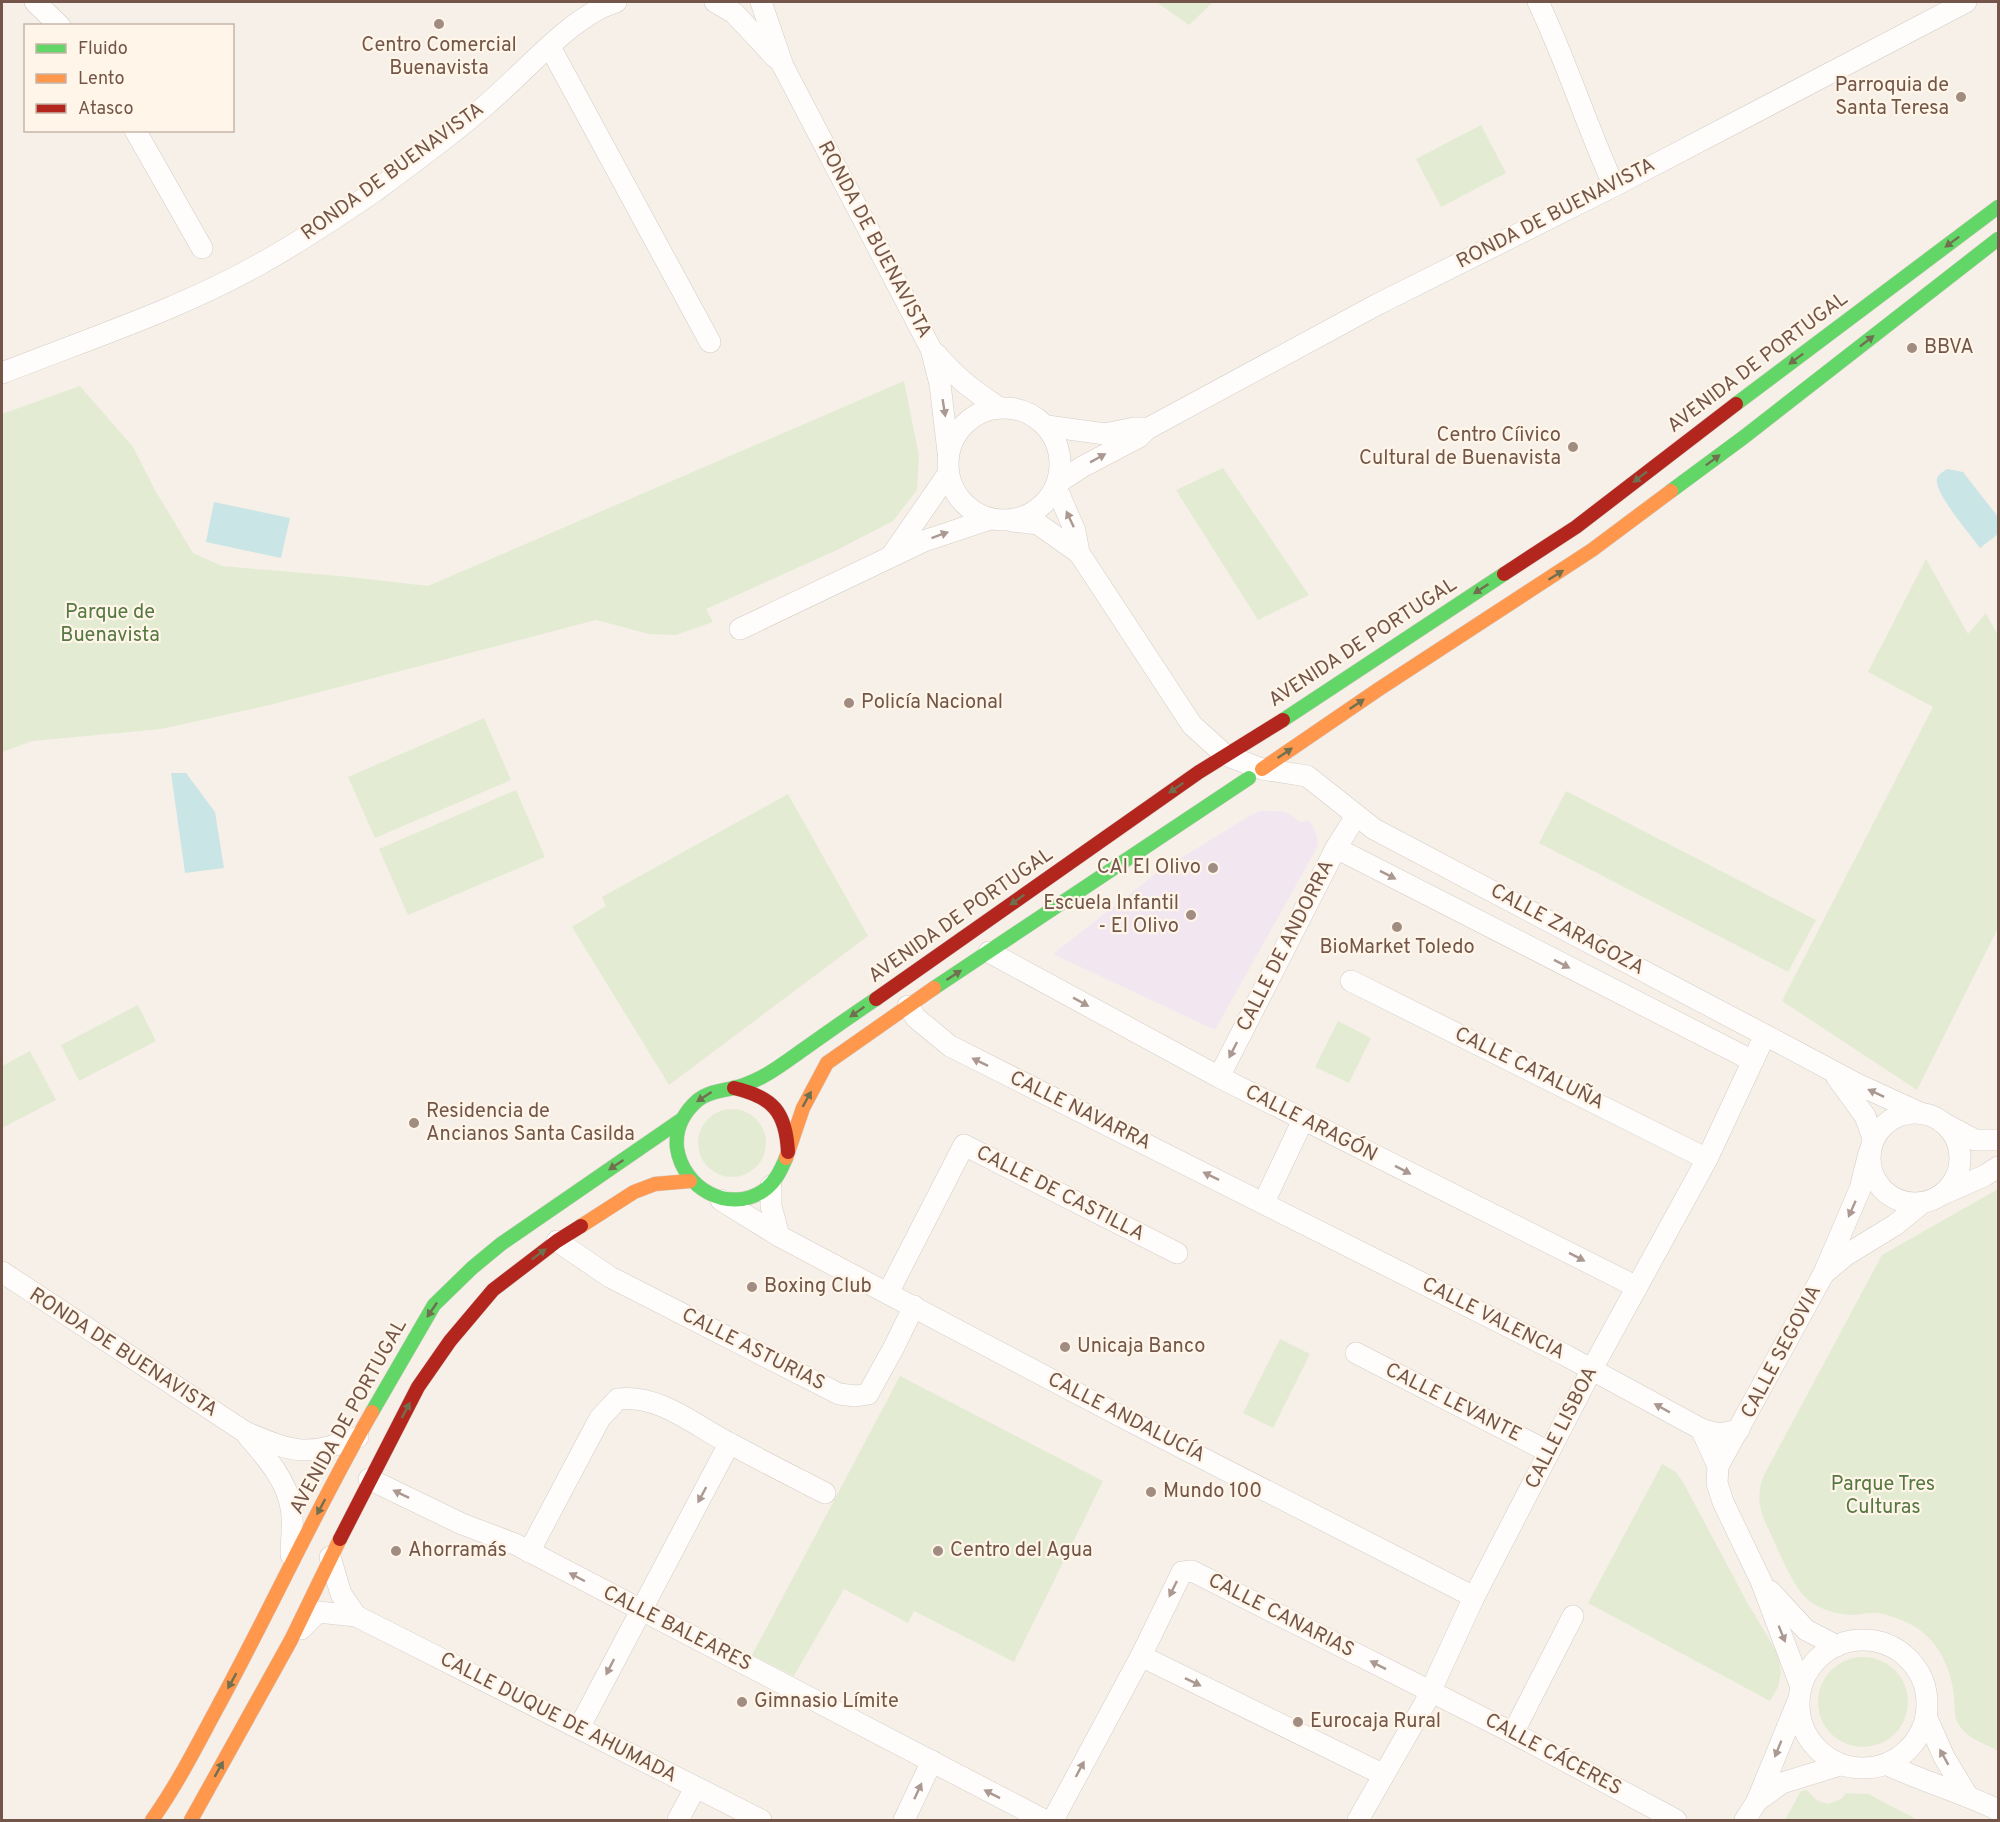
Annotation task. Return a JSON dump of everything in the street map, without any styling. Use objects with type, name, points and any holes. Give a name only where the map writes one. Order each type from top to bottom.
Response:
[{"type":"main road","name":"AVENIDA DE PORTUGAL","points":[[152,1821],[169,1796],[246,1655],[291,1562],[358,1437],[434,1305],[472,1268],[501,1244],[681,1120],[699,1099],[715,1090],[734,1088],[755,1081],[771,1072],[1225,755],[1277,724],[1576,527],[1722,414],[1998,207]]},
{"type":"main road","points":[[681,1120],[676,1152],[681,1168],[690,1181],[704,1193],[721,1199],[738,1200],[756,1196],[771,1186],[782,1171],[802,1109],[827,1064],[909,1006],[1379,689],[1592,550],[1744,437],[1998,239]]},
{"type":"main road","points":[[734,1088],[753,1092],[769,1101],[782,1116],[788,1134],[788,1154]]},
{"type":"main road","points":[[191,1821],[291,1640],[369,1479],[418,1387],[450,1341],[493,1290],[557,1241],[634,1192],[655,1184],[690,1181]]},
{"type":"street","points":[[35,2],[58,24]]},
{"type":"street","name":"RONDA DE BUENAVISTA","points":[[569,29],[583,2]]},
{"type":"street","name":"RONDA DE BUENAVISTA","points":[[2,373],[148,317],[259,265],[301,241],[376,190],[485,106],[569,29],[591,14],[616,2]]},
{"type":"street","name":"RONDA DE BUENAVISTA","points":[[715,2],[734,14],[751,29],[783,66]]},
{"type":"street","name":"RONDA DE BUENAVISTA","points":[[761,2],[783,66],[931,349],[953,375],[998,407]]},
{"type":"street","points":[[1538,2],[1556,38],[1594,142],[1614,186]]},
{"type":"street","name":"RONDA DE BUENAVISTA","points":[[1058,485],[1082,467],[1139,437],[1147,429],[1378,304],[1614,186],[1966,2]]},
{"type":"street","points":[[550,47],[710,342]]},
{"type":"street","points":[[136,132],[202,248]]},
{"type":"street","name":"RONDA DE BUENAVISTA","points":[[931,349],[940,384],[948,452]]},
{"type":"street","points":[[1079,553],[1075,531],[1058,485],[1061,456],[1057,442],[1047,426],[1034,414],[1019,409],[998,407],[974,416],[957,431],[948,452],[948,474],[954,491],[971,510],[999,519],[1038,525],[1079,553],[1192,725],[1225,755],[1256,773],[1307,776],[1309,737]]},
{"type":"street","name":"RONDA DE BUENAVISTA","points":[[1047,426],[1105,434],[1134,428],[1147,429]]},
{"type":"street","points":[[892,556],[948,474]]},
{"type":"street","points":[[740,629],[924,541],[967,525],[999,519],[1018,519],[1042,506],[1058,485]]},
{"type":"street","name":"CALLE ZARAGOZA","points":[[1307,776],[1374,829],[1834,1073],[1918,1112]]},
{"type":"street","name":"CALLE DE ANDORRA","points":[[1219,1077],[1336,849],[1356,816]]},
{"type":"street","name":"CALLE ZARAGOZA","points":[[1336,849],[1753,1062]]},
{"type":"street","name":"CALLE ARAGÓN","points":[[989,952],[1219,1077],[1637,1287]]},
{"type":"street","name":"CALLE CATALUÑA","points":[[1351,981],[1707,1159]]},
{"type":"street","name":"CALLE NAVARRA","points":[[909,1006],[916,1018],[950,1046],[1264,1202]]},
{"type":"street","name":"CALLE LISBOA","points":[[1358,1821],[1430,1691],[1474,1597],[1592,1369],[1707,1159],[1765,1035]]},
{"type":"street","name":"CALLE ZARAGOZA","points":[[1834,1073],[1865,1116],[1871,1146]]},
{"type":"street","points":[[1998,1140],[1975,1140],[1929,1114],[1905,1113],[1892,1118],[1881,1127],[1871,1146],[1870,1167],[1883,1191],[1895,1199],[1908,1203],[1922,1203],[1984,1176],[1998,1167]]},
{"type":"street","points":[[1264,1202],[1304,1120]]},
{"type":"street","points":[[1942,1194],[1958,1174],[1960,1161],[1960,1148],[1947,1125]]},
{"type":"street","name":"CALLE DE CASTILLA","points":[[888,1293],[964,1145],[1177,1252]]},
{"type":"street","name":"CALLE SEGOVIA","points":[[1718,1466],[1824,1273],[1860,1189],[1871,1146]]},
{"type":"street","points":[[771,1186],[771,1206],[779,1236]]},
{"type":"street","name":"CALLE ANDALUCÍA","points":[[721,1199],[779,1236],[1126,1419],[1474,1597]]},
{"type":"street","name":"CALLE VALENCIA","points":[[1264,1202],[1592,1369],[1701,1429]]},
{"type":"street","name":"CALLE SEGOVIA","points":[[1824,1273],[1846,1255],[1895,1225],[1922,1203]]},
{"type":"street","name":"CALLE ASTURIAS","points":[[557,1241],[610,1277],[839,1394],[856,1396],[868,1394],[914,1306]]},
{"type":"street","name":"RONDA DE BUENAVISTA","points":[[2,1272],[245,1432],[281,1447],[304,1451],[328,1448],[358,1437]]},
{"type":"street","name":"CALLE LEVANTE","points":[[1356,1353],[1549,1452]]},
{"type":"street","points":[[530,1552],[600,1418],[618,1398],[643,1399],[662,1405],[729,1444],[825,1493]]},
{"type":"street","points":[[1701,1429],[1718,1466],[1717,1483],[1723,1502],[1761,1581],[1800,1692],[1800,1717],[1806,1735],[1818,1750],[1840,1765]]},
{"type":"street","name":"CALLE SEGOVIA","points":[[1701,1429],[1719,1434],[1739,1430]]},
{"type":"street","name":"RONDA DE BUENAVISTA","points":[[245,1432],[281,1479],[291,1506],[291,1562]]},
{"type":"street","points":[[579,1728],[729,1444]]},
{"type":"street","name":"CALLE BALEARES","points":[[369,1479],[462,1524],[530,1552],[1044,1821]]},
{"type":"street","points":[[330,1557],[341,1594],[356,1616]]},
{"type":"street","name":"CALLE CANARIAS","points":[[1053,1821],[1141,1656],[1182,1572],[1192,1571],[1430,1691]]},
{"type":"street","points":[[1761,1581],[1806,1630],[1837,1646]]},
{"type":"street","name":"CALLE DUQUE DE AHUMADA","points":[[291,1640],[318,1611],[356,1616],[760,1821]]},
{"type":"street","points":[[1513,1733],[1574,1616]]},
{"type":"street","points":[[1745,1821],[1757,1801],[1810,1668],[1820,1657],[1837,1646],[1856,1640],[1876,1641],[1894,1648],[1910,1660],[1922,1677],[1927,1696],[1926,1716],[1919,1736],[1905,1753],[1886,1764],[1869,1768],[1840,1765],[1782,1784],[1757,1801]]},
{"type":"street","points":[[1141,1656],[1384,1775]]},
{"type":"street","name":"CALLE CÁCERES","points":[[1430,1691],[1676,1821]]},
{"type":"street","points":[[1926,1716],[1944,1757],[1967,1795]]},
{"type":"street","points":[[904,1821],[932,1761]]},
{"type":"street","points":[[1886,1764],[1998,1809]]},
{"type":"street","points":[[678,1821],[696,1788]]},
{"type":"shaded area","name":"Escuela Infantil - El Olivo","points":[[1261,811],[1288,813],[1300,822],[1310,821],[1316,833],[1318,846],[1215,1030],[1053,954],[1158,872]]},
{"type":"green space","points":[[1158,2],[1213,2],[1189,25]]},
{"type":"green space","points":[[1481,125],[1506,173],[1441,207],[1416,159]]},
{"type":"green space","name":"Parque de Buenavista","points":[[904,381],[919,456],[917,490],[893,521],[835,551],[706,609],[713,622],[676,635],[649,634],[596,620],[270,705],[161,729],[33,741],[2,752],[2,414],[80,386],[133,447],[155,490],[193,553],[222,566],[428,586]]},
{"type":"green space","points":[[1223,468],[1309,595],[1258,620],[1176,490]]},
{"type":"green space","points":[[1926,559],[1968,634],[1986,613],[1998,636],[1998,928],[1917,1090],[1782,1001],[1933,707],[1868,672]]},
{"type":"green space","points":[[484,718],[511,780],[375,838],[348,777]]},
{"type":"green space","points":[[516,790],[545,857],[408,915],[379,849]]},
{"type":"green space","points":[[1566,791],[1816,920],[1788,972],[1539,843]]},
{"type":"green space","points":[[788,794],[868,936],[669,1085],[572,927],[606,906],[602,897]]},
{"type":"green space","points":[[138,1005],[156,1041],[79,1081],[61,1045]]},
{"type":"green space","points":[[1338,1021],[1371,1038],[1349,1083],[1315,1067]]},
{"type":"green space","points":[[30,1051],[56,1100],[2,1128],[2,1066]]},
{"type":"green space","points":[[732,1109],[745,1112],[756,1119],[763,1130],[766,1143],[763,1156],[756,1167],[745,1174],[732,1177],[719,1174],[708,1167],[701,1156],[698,1143],[701,1130],[708,1119],[719,1112]]},
{"type":"green space","name":"Parque Tres Culturas","points":[[1998,1189],[1998,1751],[1970,1737],[1960,1726],[1956,1718],[1953,1689],[1946,1664],[1933,1642],[1917,1628],[1884,1614],[1849,1615],[1818,1607],[1808,1600],[1797,1588],[1788,1572],[1766,1525],[1759,1495],[1763,1477],[1882,1255]]},
{"type":"green space","points":[[1280,1339],[1310,1354],[1273,1428],[1243,1413]]},
{"type":"green space","name":"Centro del Agua","points":[[900,1376],[1103,1481],[1014,1662],[914,1611],[908,1623],[844,1589],[794,1676],[752,1655]]},
{"type":"green space","points":[[1662,1464],[1676,1472],[1683,1482],[1747,1602],[1778,1654],[1781,1672],[1778,1687],[1770,1701],[1588,1603]]},
{"type":"green space","points":[[1863,1657],[1880,1660],[1895,1670],[1905,1685],[1908,1702],[1905,1719],[1895,1734],[1880,1744],[1863,1747],[1846,1744],[1831,1734],[1821,1719],[1818,1702],[1821,1685],[1831,1670],[1846,1660]]},
{"type":"green space","points":[[1807,1790],[1816,1800],[1828,1804],[1841,1799],[1846,1793],[1868,1794],[1918,1820],[1785,1820],[1801,1791]]},
{"type":"water","points":[[1947,469],[1963,472],[1998,517],[1998,534],[1980,548],[1941,494],[1937,479]]},
{"type":"water","points":[[214,502],[290,518],[281,558],[206,542]]},
{"type":"water","points":[[171,773],[186,773],[215,812],[224,868],[185,873]]},
{"type":"traffic: fast","points":[[1736,404],[1998,207]]},
{"type":"traffic: fast","points":[[1671,491],[1998,239]]},
{"type":"traffic: fast","points":[[1283,720],[1504,574]]},
{"type":"traffic: fast","points":[[934,988],[1249,778]]},
{"type":"traffic: fast","points":[[786,1158],[780,1172],[763,1191],[736,1200],[722,1198],[709,1193],[688,1175],[677,1148],[677,1134],[689,1110],[702,1097],[744,1085],[768,1074],[876,999]]},
{"type":"traffic: fast","points":[[372,1412],[434,1305],[472,1268],[501,1244],[681,1120]]},
{"type":"traffic: slow","points":[[1262,769],[1379,689],[1592,550],[1671,491]]},
{"type":"traffic: slow","points":[[786,1158],[803,1108],[827,1063],[934,988]]},
{"type":"traffic: slow","points":[[581,1226],[634,1192],[655,1184],[690,1181]]},
{"type":"traffic: slow","points":[[152,1820],[194,1752],[372,1412]]},
{"type":"traffic: slow","points":[[191,1820],[291,1640],[340,1539]]},
{"type":"traffic: jam","points":[[1504,574],[1576,527],[1736,404]]},
{"type":"traffic: jam","points":[[876,999],[1199,772],[1283,720]]},
{"type":"traffic: jam","points":[[734,1088],[759,1096],[775,1108],[784,1126],[788,1152]]},
{"type":"traffic: jam","points":[[340,1539],[418,1387],[450,1341],[493,1290],[557,1241],[581,1226]]},
{"type":"place","name":"Centro Comercial Buenavista","points":[[439,24]]},
{"type":"place","name":"Parroquia de Santa Teresa","points":[[1961,97]]},
{"type":"place","name":"BBVA","points":[[1912,348]]},
{"type":"place","name":"Centro Cíivico Cultural de Buenavista","points":[[1573,447]]},
{"type":"place","name":"Policía Nacional","points":[[849,703]]},
{"type":"place","name":"CAI El Olivo","points":[[1213,868]]},
{"type":"place","name":"Escuela Infantil - El Olivo","points":[[1191,915]]},
{"type":"place","name":"BioMarket Toledo","points":[[1397,927]]},
{"type":"place","name":"Residencia de Ancianos Santa Casilda","points":[[414,1123]]},
{"type":"place","name":"Boxing Club","points":[[752,1287]]},
{"type":"place","name":"Unicaja Banco","points":[[1065,1347]]},
{"type":"place","name":"Mundo 100","points":[[1151,1492]]},
{"type":"place","name":"Ahorramás","points":[[396,1551]]},
{"type":"place","name":"Centro del Agua","points":[[938,1551]]},
{"type":"place","name":"Gimnasio Límite","points":[[742,1702]]},
{"type":"place","name":"Eurocaja Rural","points":[[1298,1722]]}]
